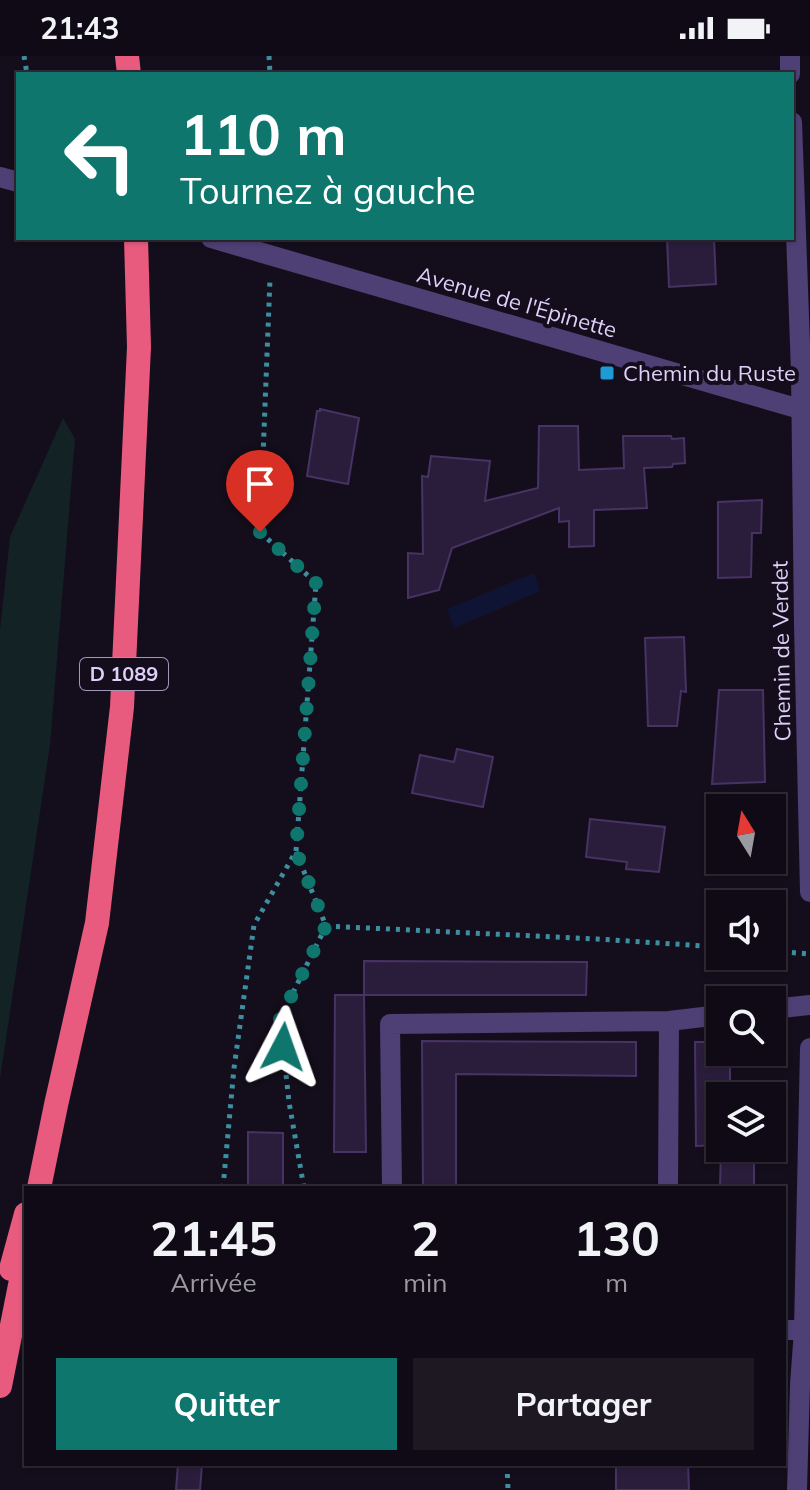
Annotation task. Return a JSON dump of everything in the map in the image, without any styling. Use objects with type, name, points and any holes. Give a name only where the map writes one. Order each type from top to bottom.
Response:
[{"type":"highway","name":"D 1089","points":[[34,1186],[56,1105],[97,923],[122,707],[139,347],[136,240]]},
{"type":"highway","points":[[39,1186],[56,1105]]},
{"type":"highway","points":[[0,1310],[24,1221]]},
{"type":"highway","points":[[0,1386],[24,1265]]},
{"type":"street","points":[[794,163],[806,410]]},
{"type":"street","name":"Avenue de l'Épinette","points":[[218,240],[806,410]]},
{"type":"street","name":"Chemin de Verdet","points":[[806,410],[804,625],[810,892]]},
{"type":"street","points":[[786,1008],[810,1005]]},
{"type":"street","points":[[392,1186],[390,1024],[669,1021],[706,1017]]},
{"type":"street","points":[[668,1186],[669,1021]]},
{"type":"street","points":[[797,1490],[791,1442],[794,1330],[810,1048]]},
{"type":"path","points":[[223,1186],[234,1068],[254,925],[296,851],[316,583],[260,532],[271,255]]},
{"type":"path","points":[[296,851],[326,926],[280,1019],[289,1102],[304,1186]]},
{"type":"path","points":[[326,926],[706,946]]},
{"type":"path","points":[[786,952],[810,954]]},
{"type":"path","points":[[507,1466],[508,1490]]},
{"type":"shaded area","points":[[63,418],[75,439],[50,745],[0,1079],[0,630],[10,537]]},
{"type":"water","points":[[534,573],[540,591],[454,628],[447,609]]},
{"type":"building","points":[[667,240],[714,240],[716,284],[669,287]]},
{"type":"building","points":[[320,409],[359,418],[348,484],[307,476],[317,411]]},
{"type":"building","points":[[539,426],[578,426],[579,470],[624,468],[623,436],[684,438],[685,463],[644,468],[647,508],[594,510],[594,546],[569,547],[569,521],[559,522],[559,508],[452,548],[439,590],[408,598],[408,553],[423,554],[422,476],[428,477],[431,456],[490,461],[485,501],[538,488]]},
{"type":"building","points":[[762,500],[761,533],[752,533],[751,577],[718,578],[718,502]]},
{"type":"building","points":[[684,637],[686,692],[681,691],[677,726],[648,726],[645,638]]},
{"type":"building","points":[[719,690],[763,690],[765,782],[712,784]]},
{"type":"building","points":[[457,749],[493,757],[483,807],[412,793],[420,755],[454,762]]},
{"type":"building","points":[[590,819],[665,827],[659,872],[626,869],[627,862],[586,857]]},
{"type":"building","points":[[364,961],[587,962],[586,995],[364,995]]},
{"type":"building","points":[[335,995],[364,995],[366,1152],[334,1152]]},
{"type":"building","points":[[422,1041],[636,1042],[636,1076],[456,1074],[456,1186],[423,1186]]},
{"type":"building","points":[[695,1042],[706,1042],[706,1066],[730,1066],[730,1082],[706,1082],[706,1146],[696,1146]]},
{"type":"building","points":[[248,1132],[283,1133],[283,1186],[248,1186]]},
{"type":"building","points":[[721,1162],[754,1162],[754,1186],[720,1186]]},
{"type":"building","points":[[178,1466],[202,1466],[200,1490],[176,1490]]},
{"type":"building","points":[[688,1466],[689,1490],[616,1490],[616,1467]]},
{"type":"place","name":"Chemin du Ruste","points":[[607,373]]},
{"type":"route","points":[[260,532],[316,583],[296,851],[326,926],[280,1019],[283,1047]]}]
